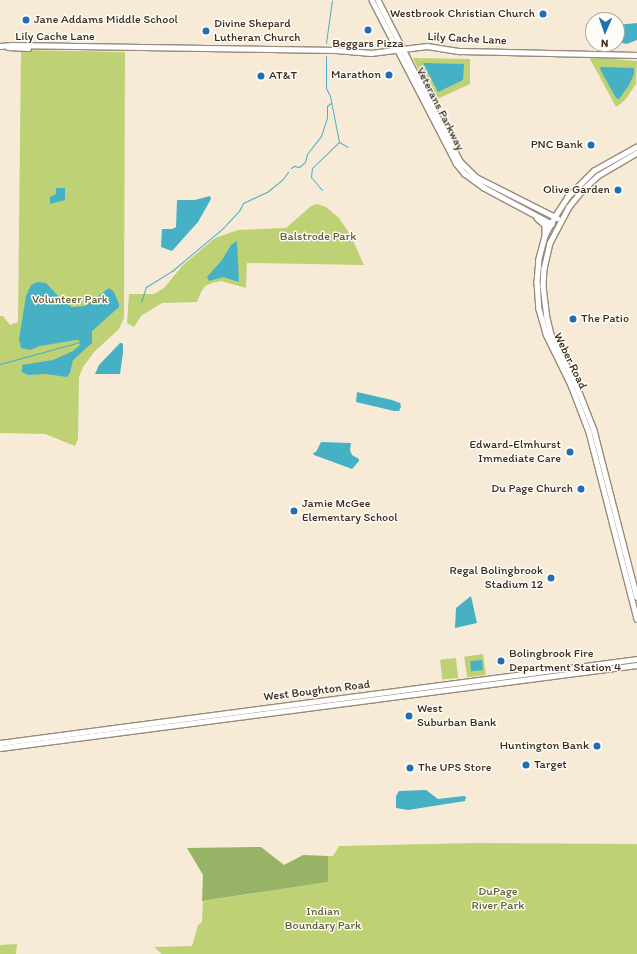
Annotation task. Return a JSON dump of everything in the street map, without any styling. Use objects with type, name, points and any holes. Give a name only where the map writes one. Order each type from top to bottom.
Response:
[{"type":"main road","name":"Veterans Parkway","points":[[372,0],[456,163],[474,181],[557,226]]},
{"type":"main road","name":"Veterans Parkway","points":[[378,0],[460,161],[476,177],[561,220]]},
{"type":"main road","name":"Lily Cache Lane","points":[[0,46],[17,48],[104,47],[336,50],[371,53],[427,46],[460,51],[637,55]]},
{"type":"main road","name":"Weber Road","points":[[637,147],[594,171],[568,197],[551,223],[545,236],[539,260],[537,282],[539,309],[543,326],[548,340],[571,385],[590,432],[637,619]]},
{"type":"main road","name":"Weber Road","points":[[637,153],[603,172],[575,199],[557,226],[550,243],[544,268],[543,286],[547,318],[551,334],[576,384],[591,419],[637,597]]},
{"type":"main road","points":[[532,213],[545,225],[545,236]]},
{"type":"main road","points":[[628,584],[632,586],[637,600]]},
{"type":"main road","name":"West Boughton Road","points":[[0,743],[637,658]]},
{"type":"main road","name":"West Boughton Road","points":[[0,748],[637,665]]},
{"type":"green space","name":"Volunteer Park","points":[[21,50],[125,52],[124,318],[119,329],[94,352],[83,367],[79,377],[78,439],[75,446],[45,434],[0,433],[0,316],[3,316],[10,325],[18,322]]},
{"type":"green space","points":[[589,57],[637,61],[636,84],[625,100],[616,107]]},
{"type":"green space","points":[[413,58],[470,59],[470,84],[433,101]]},
{"type":"green space","name":"Balstrode Park","points":[[317,204],[326,207],[339,218],[350,234],[364,265],[247,263],[246,288],[221,281],[212,283],[205,286],[197,302],[162,303],[141,316],[134,327],[127,323],[129,294],[154,294],[164,288],[183,265],[215,238],[238,230],[286,228],[311,206]]},
{"type":"green space","points":[[483,654],[486,675],[467,677],[464,657]]},
{"type":"green space","points":[[456,658],[458,678],[442,680],[440,660]]},
{"type":"green space","name":"DuPage River Park","points":[[476,843],[637,844],[637,954],[162,954],[154,947],[192,946],[198,925],[202,922],[203,901],[328,882],[328,856],[333,856],[339,846]]},
{"type":"green space","points":[[261,847],[284,865],[303,855],[328,856],[328,882],[202,901],[203,875],[187,848]]},
{"type":"green space","points":[[17,944],[16,954],[0,954],[0,945]]},
{"type":"water","points":[[637,23],[637,40],[627,44],[625,44],[625,24]]},
{"type":"water","points":[[423,63],[464,64],[463,80],[438,92]]},
{"type":"water","points":[[601,67],[634,68],[634,74],[629,85],[619,99],[616,98],[600,69]]},
{"type":"water","points":[[56,188],[65,188],[65,200],[50,204],[50,197],[56,194]]},
{"type":"water","points":[[210,196],[211,199],[198,222],[172,251],[161,247],[162,229],[172,229],[176,227],[177,200],[195,200]]},
{"type":"water","points":[[237,241],[239,282],[223,277],[209,281],[207,277],[222,260],[231,245]]},
{"type":"water","points":[[37,282],[46,283],[59,297],[72,307],[85,306],[109,288],[114,292],[119,304],[119,307],[92,331],[92,343],[73,360],[70,373],[67,377],[46,374],[28,375],[22,372],[22,365],[53,360],[73,351],[80,345],[79,340],[76,340],[40,346],[30,350],[21,348],[19,339],[26,296],[31,285]]},
{"type":"water","points":[[120,343],[123,345],[123,353],[120,374],[95,374],[99,365]]},
{"type":"water","points":[[357,392],[392,400],[400,403],[401,407],[399,411],[394,411],[356,402]]},
{"type":"water","points":[[321,442],[351,443],[350,450],[352,455],[359,459],[359,461],[352,469],[314,455],[313,453],[316,452]]},
{"type":"water","points":[[471,596],[477,623],[455,628],[456,608]]},
{"type":"water","points":[[482,660],[483,670],[471,671],[470,661]]},
{"type":"water","points":[[426,790],[438,799],[466,797],[465,801],[408,810],[396,808],[396,796],[399,791]]},
{"type":"waterway","points":[[326,43],[332,0]]},
{"type":"waterway","points":[[326,56],[326,88],[330,96],[339,142],[348,147]]},
{"type":"waterway","points":[[291,168],[294,166],[299,167],[305,162],[307,154],[321,136],[327,118],[327,106],[331,103]]},
{"type":"waterway","points":[[322,190],[311,177],[312,168],[339,142]]},
{"type":"waterway","points":[[141,302],[146,287],[172,271],[223,228],[239,211],[243,203],[267,192],[282,180],[288,172]]},
{"type":"waterway","points":[[0,364],[80,342]]},
{"type":"place","name":"Westbrook Christian Church","points":[[543,14]]},
{"type":"place","name":"Jane Addams Middle School","points":[[26,20]]},
{"type":"place","name":"Beggars Pizza","points":[[368,30]]},
{"type":"place","name":"Divine Shepard Lutheran Church","points":[[206,31]]},
{"type":"place","name":"Marathon","points":[[389,75]]},
{"type":"place","name":"AT&T","points":[[261,76]]},
{"type":"place","name":"PNC Bank","points":[[591,145]]},
{"type":"place","name":"Olive Garden","points":[[618,190]]},
{"type":"place","name":"The Patio","points":[[573,319]]},
{"type":"place","name":"Edward-Elmhurst Immediate Care","points":[[570,452]]},
{"type":"place","name":"Du Page Church","points":[[581,489]]},
{"type":"place","name":"Jamie McGee Elementary School","points":[[294,511]]},
{"type":"place","name":"Regal Bolingbrook Stadium 12","points":[[551,578]]},
{"type":"place","name":"Bolingbrook Fire Department Station 4","points":[[501,661]]},
{"type":"place","name":"West Suburban Bank","points":[[409,716]]},
{"type":"place","name":"Huntington Bank","points":[[597,746]]},
{"type":"place","name":"Target","points":[[526,765]]},
{"type":"place","name":"The UPS Store","points":[[410,768]]},
{"type":"park label","name":"Indian Boundary Park","points":[[323,919]]}]
